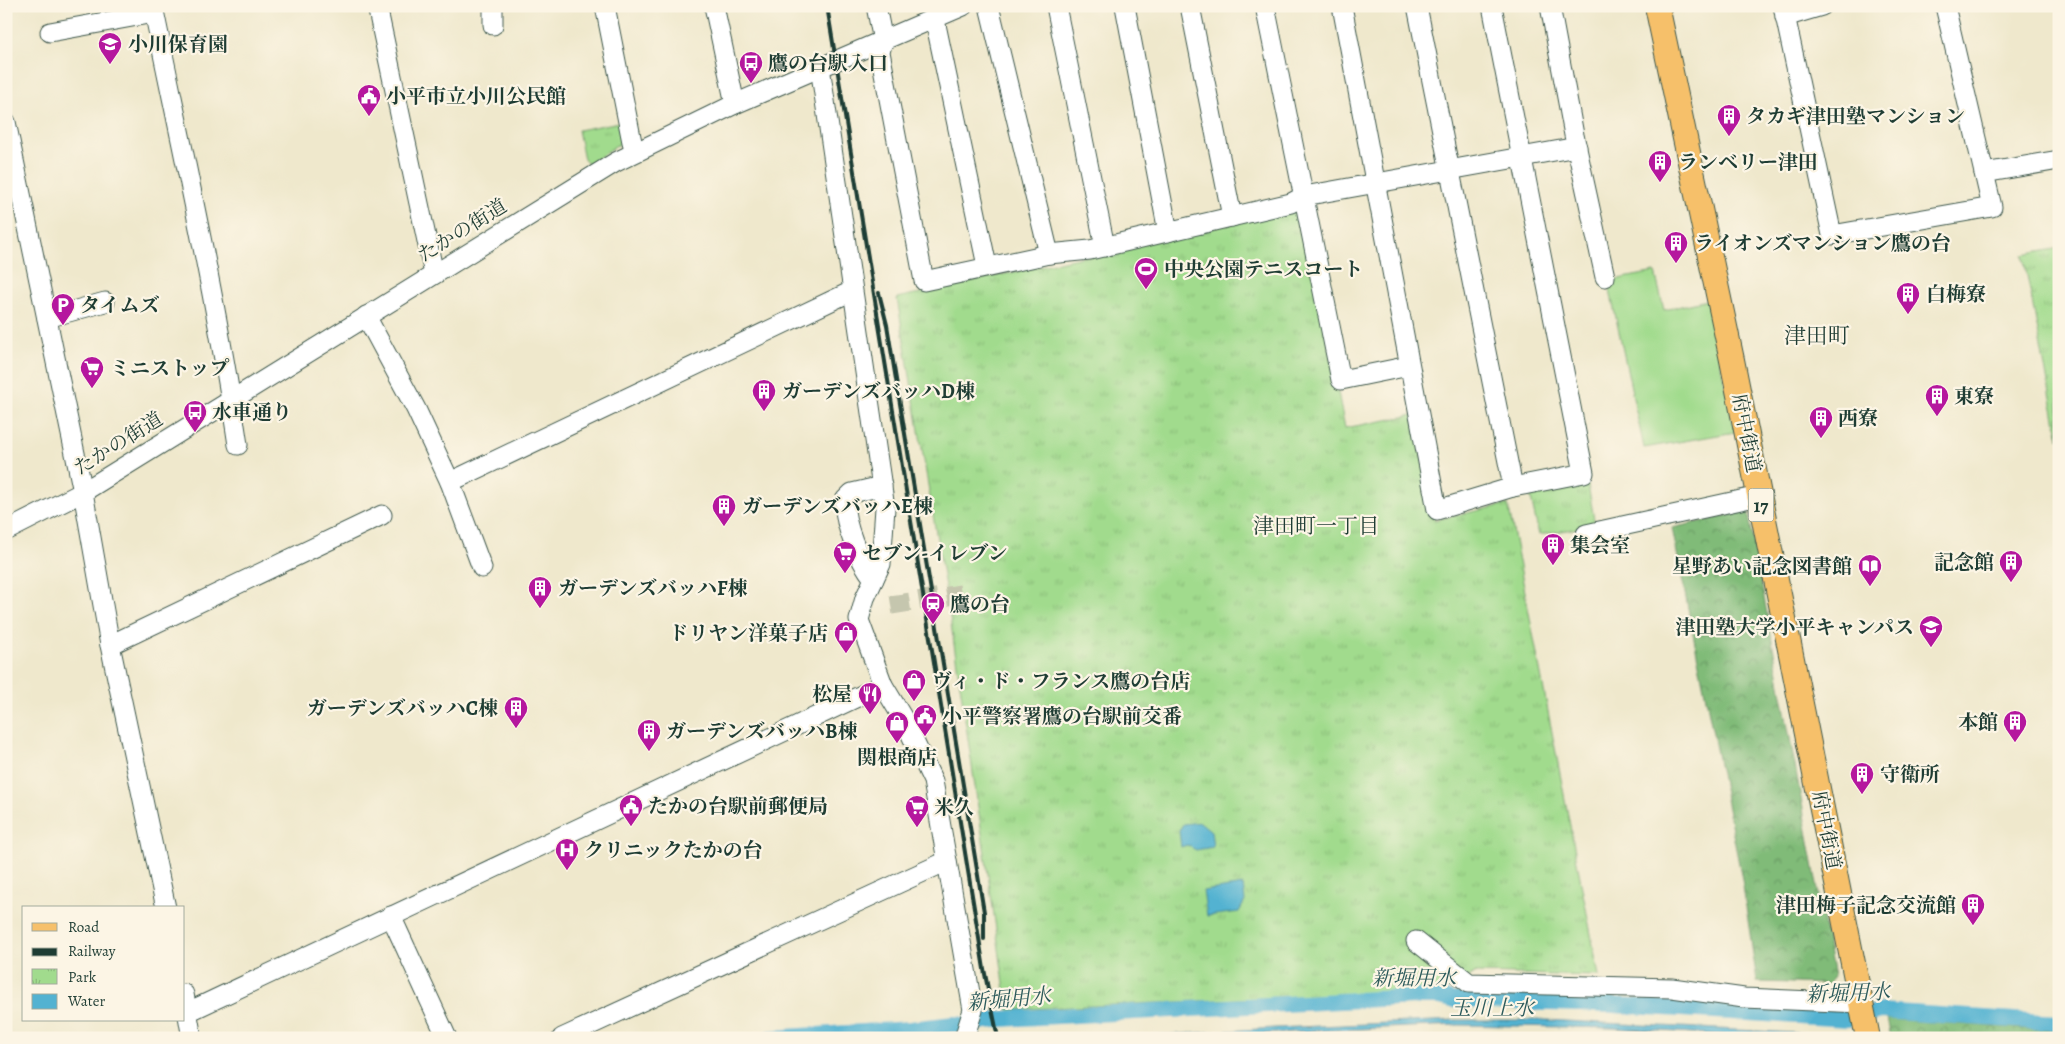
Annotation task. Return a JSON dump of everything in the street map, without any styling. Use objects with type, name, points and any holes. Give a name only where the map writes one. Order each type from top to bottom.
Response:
[{"type":"main road","name":"府中街道","points":[[1658,6],[1864,1019]]},
{"type":"street","points":[[377,6],[434,274]]},
{"type":"street","points":[[605,6],[634,152]]},
{"type":"street","points":[[714,6],[734,104]]},
{"type":"street","points":[[876,6],[883,41],[880,52],[924,281],[1049,254],[1090,250],[1291,203],[1304,196],[1577,147]]},
{"type":"street","name":"たかの街道","points":[[6,531],[83,492],[231,398],[634,152],[734,104],[883,41],[933,12],[963,6]]},
{"type":"street","points":[[989,6],[1049,254]]},
{"type":"street","points":[[1056,6],[1105,246]]},
{"type":"street","points":[[1125,6],[1168,232]]},
{"type":"street","points":[[1190,6],[1232,217]]},
{"type":"street","points":[[1265,6],[1341,380],[1409,366]]},
{"type":"street","points":[[1342,6],[1437,510],[1513,487],[1584,473],[1492,6]]},
{"type":"street","points":[[1418,6],[1513,487]]},
{"type":"street","points":[[1550,6],[1577,147],[1605,277]]},
{"type":"street","points":[[1822,6],[1784,12],[1832,235],[1992,207],[1945,6]]},
{"type":"street","points":[[50,32],[154,9],[190,182],[231,398],[238,445]]},
{"type":"street","points":[[933,12],[987,266]]},
{"type":"street","points":[[820,67],[885,508],[881,564],[859,620],[883,685],[904,720],[933,781],[973,1010],[966,1035]]},
{"type":"street","points":[[6,122],[83,492],[110,645],[166,906]]},
{"type":"street","points":[[1984,173],[2059,160]]},
{"type":"street","points":[[450,482],[852,291]]},
{"type":"street","points":[[48,318],[105,302]]},
{"type":"street","points":[[366,316],[416,409],[450,482],[482,568]]},
{"type":"street","points":[[874,579],[862,564],[844,512],[845,500],[852,493],[882,486]]},
{"type":"street","points":[[1586,534],[1759,496]]},
{"type":"street","points":[[110,645],[382,515]]},
{"type":"street","points":[[192,1038],[186,1003],[391,916],[883,685]]},
{"type":"street","points":[[562,1038],[947,861]]},
{"type":"street","points":[[391,916],[447,1038]]},
{"type":"street","points":[[1416,941],[1470,983],[1672,988],[1744,998],[1864,1019]]},
{"type":"green space","points":[[620,122],[625,143],[615,146],[589,165],[584,159],[578,130]]},
{"type":"green space","points":[[1302,208],[1345,428],[1413,415],[1435,520],[1508,504],[1599,976],[1476,973],[1447,989],[1008,1010],[950,617],[897,298]]},
{"type":"green space","points":[[2059,248],[2059,439],[2023,255]]},
{"type":"green space","points":[[1655,272],[1664,310],[1707,300],[1735,432],[1644,448],[1608,281]]},
{"type":"green space","points":[[1588,485],[1595,525],[1539,535],[1530,494]]},
{"type":"green space","points":[[1748,511],[1834,977],[1828,984],[1757,982],[1742,879],[1672,528]]},
{"type":"green space","points":[[1887,1019],[2059,1031],[2059,1038],[1891,1038]]},
{"type":"water","points":[[1200,822],[1211,831],[1213,847],[1196,850],[1187,845],[1181,847],[1179,831],[1183,824]]},
{"type":"water","points":[[1243,885],[1245,901],[1239,912],[1207,916],[1203,891]]},
{"type":"water","points":[[1454,1020],[1547,1020],[1890,1038],[1770,1038],[1614,1028],[1459,1025],[1196,1038],[1114,1038],[1274,1028]]},
{"type":"waterway","name":"新堀用水","points":[[770,1038],[910,1029],[954,1024],[972,1026],[980,1022],[1001,1019],[1416,997],[1440,997],[1452,1000],[1613,1005],[1848,1019],[1881,1011],[2059,1023]]},
{"type":"tunnel","points":[[891,605],[961,594]]},
{"type":"railway","points":[[827,6],[984,969],[998,1038]]},
{"type":"railway","points":[[879,293],[887,325],[984,912],[984,939]]},
{"type":"place","name":"小川保育園","points":[[110,65]]},
{"type":"place","name":"鷹の台駅入口","points":[[751,84]]},
{"type":"place","name":"小平市立小川公民館","points":[[369,117]]},
{"type":"place","name":"タカギ津田塾マンション","points":[[1729,137]]},
{"type":"place","name":"ランベリー津田","points":[[1660,183]]},
{"type":"place","name":"ライオンズマンション鷹の台","points":[[1676,264]]},
{"type":"place","name":"中央公園テニスコート","points":[[1146,290]]},
{"type":"place","name":"白梅寮","points":[[1908,315]]},
{"type":"place","name":"タイムズ","points":[[63,326]]},
{"type":"place","name":"ミニストップ","points":[[92,389]]},
{"type":"place","name":"ガーデンズバッハD棟","points":[[764,412]]},
{"type":"place","name":"東寮","points":[[1937,417]]},
{"type":"place","name":"水車通り","points":[[195,433]]},
{"type":"place","name":"西寮","points":[[1821,439]]},
{"type":"place","name":"ガーデンズバッハE棟","points":[[724,527]]},
{"type":"place","name":"集会室","points":[[1553,566]]},
{"type":"place","name":"セブン-イレブン","points":[[845,574]]},
{"type":"place","name":"記念館","points":[[2011,583]]},
{"type":"place","name":"星野あい記念図書館","points":[[1870,587]]},
{"type":"place","name":"ガーデンズバッハF棟","points":[[540,609]]},
{"type":"place","name":"鷹の台","points":[[933,625]]},
{"type":"place","name":"津田塾大学小平キャンパス","points":[[1931,648]]},
{"type":"place","name":"ドリヤン洋菓子店","points":[[846,654]]},
{"type":"place","name":"ヴィ・ド・フランス鷹の台店","points":[[914,702]]},
{"type":"place","name":"松屋","points":[[870,715]]},
{"type":"place","name":"ガーデンズバッハC棟","points":[[516,729]]},
{"type":"place","name":"小平警察署鷹の台駅前交番","points":[[925,737]]},
{"type":"place","name":"本館","points":[[2015,743]]},
{"type":"place","name":"関根商店","points":[[897,744]]},
{"type":"place","name":"ガーデンズバッハB棟","points":[[649,752]]},
{"type":"place","name":"守衛所","points":[[1862,795]]},
{"type":"place","name":"たかの台駅前郵便局","points":[[631,827]]},
{"type":"place","name":"米久","points":[[917,828]]},
{"type":"place","name":"クリニックたかの台","points":[[567,871]]},
{"type":"place","name":"津田梅子記念交流館","points":[[1973,926]]},
{"type":"district","name":"津田町","points":[[1817,335]]},
{"type":"district","name":"津田町一丁目","points":[[1316,526]]},
{"type":"water label","name":"玉川上水","points":[[1492,1008]]}]
